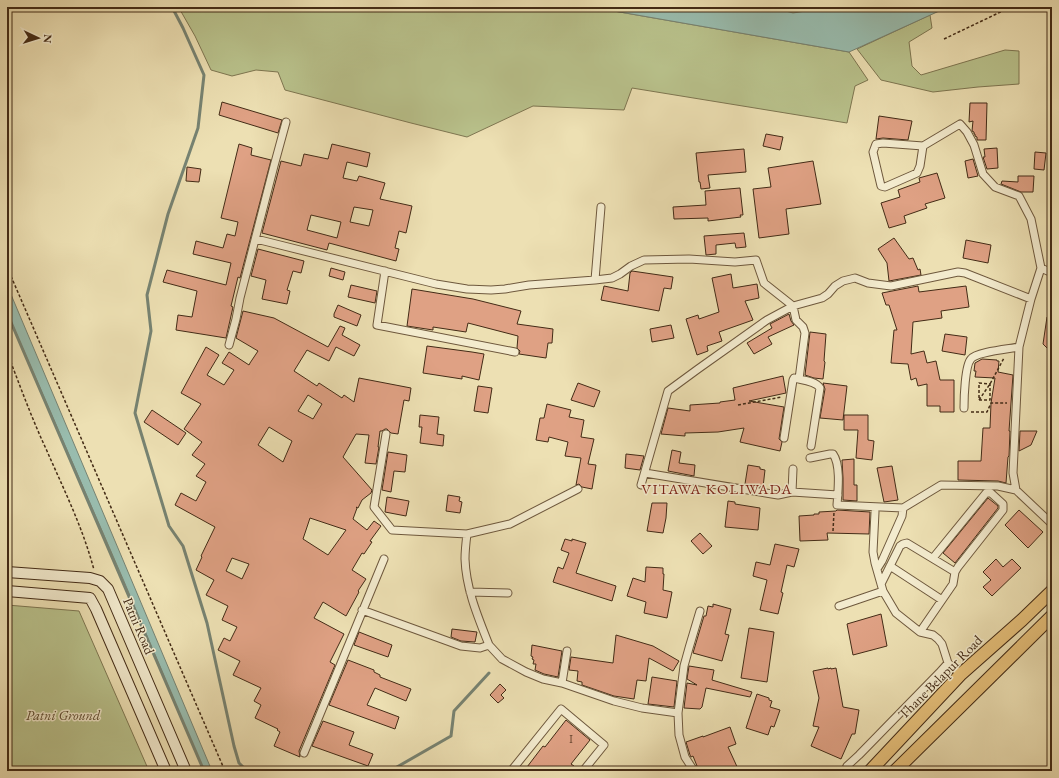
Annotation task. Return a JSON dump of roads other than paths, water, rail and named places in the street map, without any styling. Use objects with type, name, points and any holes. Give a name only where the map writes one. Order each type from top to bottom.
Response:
[{"type":"main road","name":"Patni Road","points":[[7,572],[90,578],[100,581],[108,590],[186,771]]},
{"type":"main road","points":[[7,591],[90,598],[166,771]]},
{"type":"main road","name":"Thane Belapur Road","points":[[870,771],[961,674],[1022,620],[1052,591]]},
{"type":"main road","points":[[895,771],[1052,616]]},
{"type":"street","points":[[229,345],[286,122]]},
{"type":"street","points":[[923,146],[920,166],[917,173],[885,187],[880,186],[873,152],[876,144],[883,143],[923,146],[960,124],[967,132],[974,145],[983,174],[995,187],[1019,196],[1030,219],[1041,268],[1031,298],[1019,347],[1013,473],[1016,490]]},
{"type":"street","points":[[595,280],[600,208]]},
{"type":"street","points":[[256,239],[436,284],[467,289],[492,290],[529,285],[612,278],[644,260],[689,259],[735,262],[756,260],[764,283],[793,306],[796,320],[804,327],[805,333],[799,379]]},
{"type":"street","points":[[1041,268],[1052,273]]},
{"type":"street","points":[[385,271],[377,325],[515,352]]},
{"type":"street","points":[[641,485],[668,392],[767,320],[793,306],[822,298],[843,280],[855,278],[868,283],[892,286],[958,272],[965,273],[1031,298]]},
{"type":"street","points":[[964,408],[966,373],[968,362],[971,358],[979,354],[1019,347]]},
{"type":"street","points":[[784,438],[792,380],[794,378],[814,383],[820,388],[811,446]]},
{"type":"street","points":[[386,434],[374,507],[392,530],[467,534],[510,524],[578,489]]},
{"type":"street","points":[[810,458],[833,454],[835,456],[837,466],[837,505],[903,508],[941,485],[1002,487],[1016,490],[1052,524]]},
{"type":"street","points":[[792,492],[793,469]]},
{"type":"street","points":[[645,473],[778,495],[792,492],[838,495]]},
{"type":"street","points":[[994,496],[1002,487]]},
{"type":"street","points":[[920,632],[953,584],[955,572],[958,567],[1003,510],[1004,504],[991,493],[986,493],[933,558]]},
{"type":"street","points":[[877,569],[902,516],[903,508]]},
{"type":"street","points":[[875,512],[873,552],[882,588],[896,613],[920,632],[933,635],[938,639],[942,644],[948,662],[961,674]]},
{"type":"street","points":[[467,534],[465,558],[468,585],[473,603],[489,645],[502,659],[543,679],[562,683],[591,694],[635,706],[678,713]]},
{"type":"street","points":[[839,606],[882,588],[890,566],[900,546],[903,544],[907,543],[955,572]]},
{"type":"street","points":[[304,753],[384,559]]},
{"type":"street","points":[[890,566],[942,600]]},
{"type":"street","points":[[470,592],[508,593]]},
{"type":"street","points":[[362,610],[461,646],[480,648],[489,645]]},
{"type":"street","points":[[694,771],[685,757],[679,735],[678,713],[684,666],[700,611]]},
{"type":"street","points":[[562,683],[567,651]]},
{"type":"street","points":[[845,771],[847,766],[940,673],[948,662]]},
{"type":"street","points":[[511,771],[561,709],[604,745],[583,771]]},
{"type":"waterway","points":[[172,7],[204,75],[198,128],[168,214],[147,295],[151,331],[135,413],[169,526],[183,546],[207,623],[234,746],[239,763],[247,771]]},
{"type":"waterway","points":[[7,313],[204,771]]},
{"type":"waterway","points":[[390,771],[451,736],[454,711],[489,673]]},
{"type":"district","name":"VITAWA KOLIWADA","points":[[717,488]]},
{"type":"park label","name":"Patni Ground","points":[[63,715]]}]
